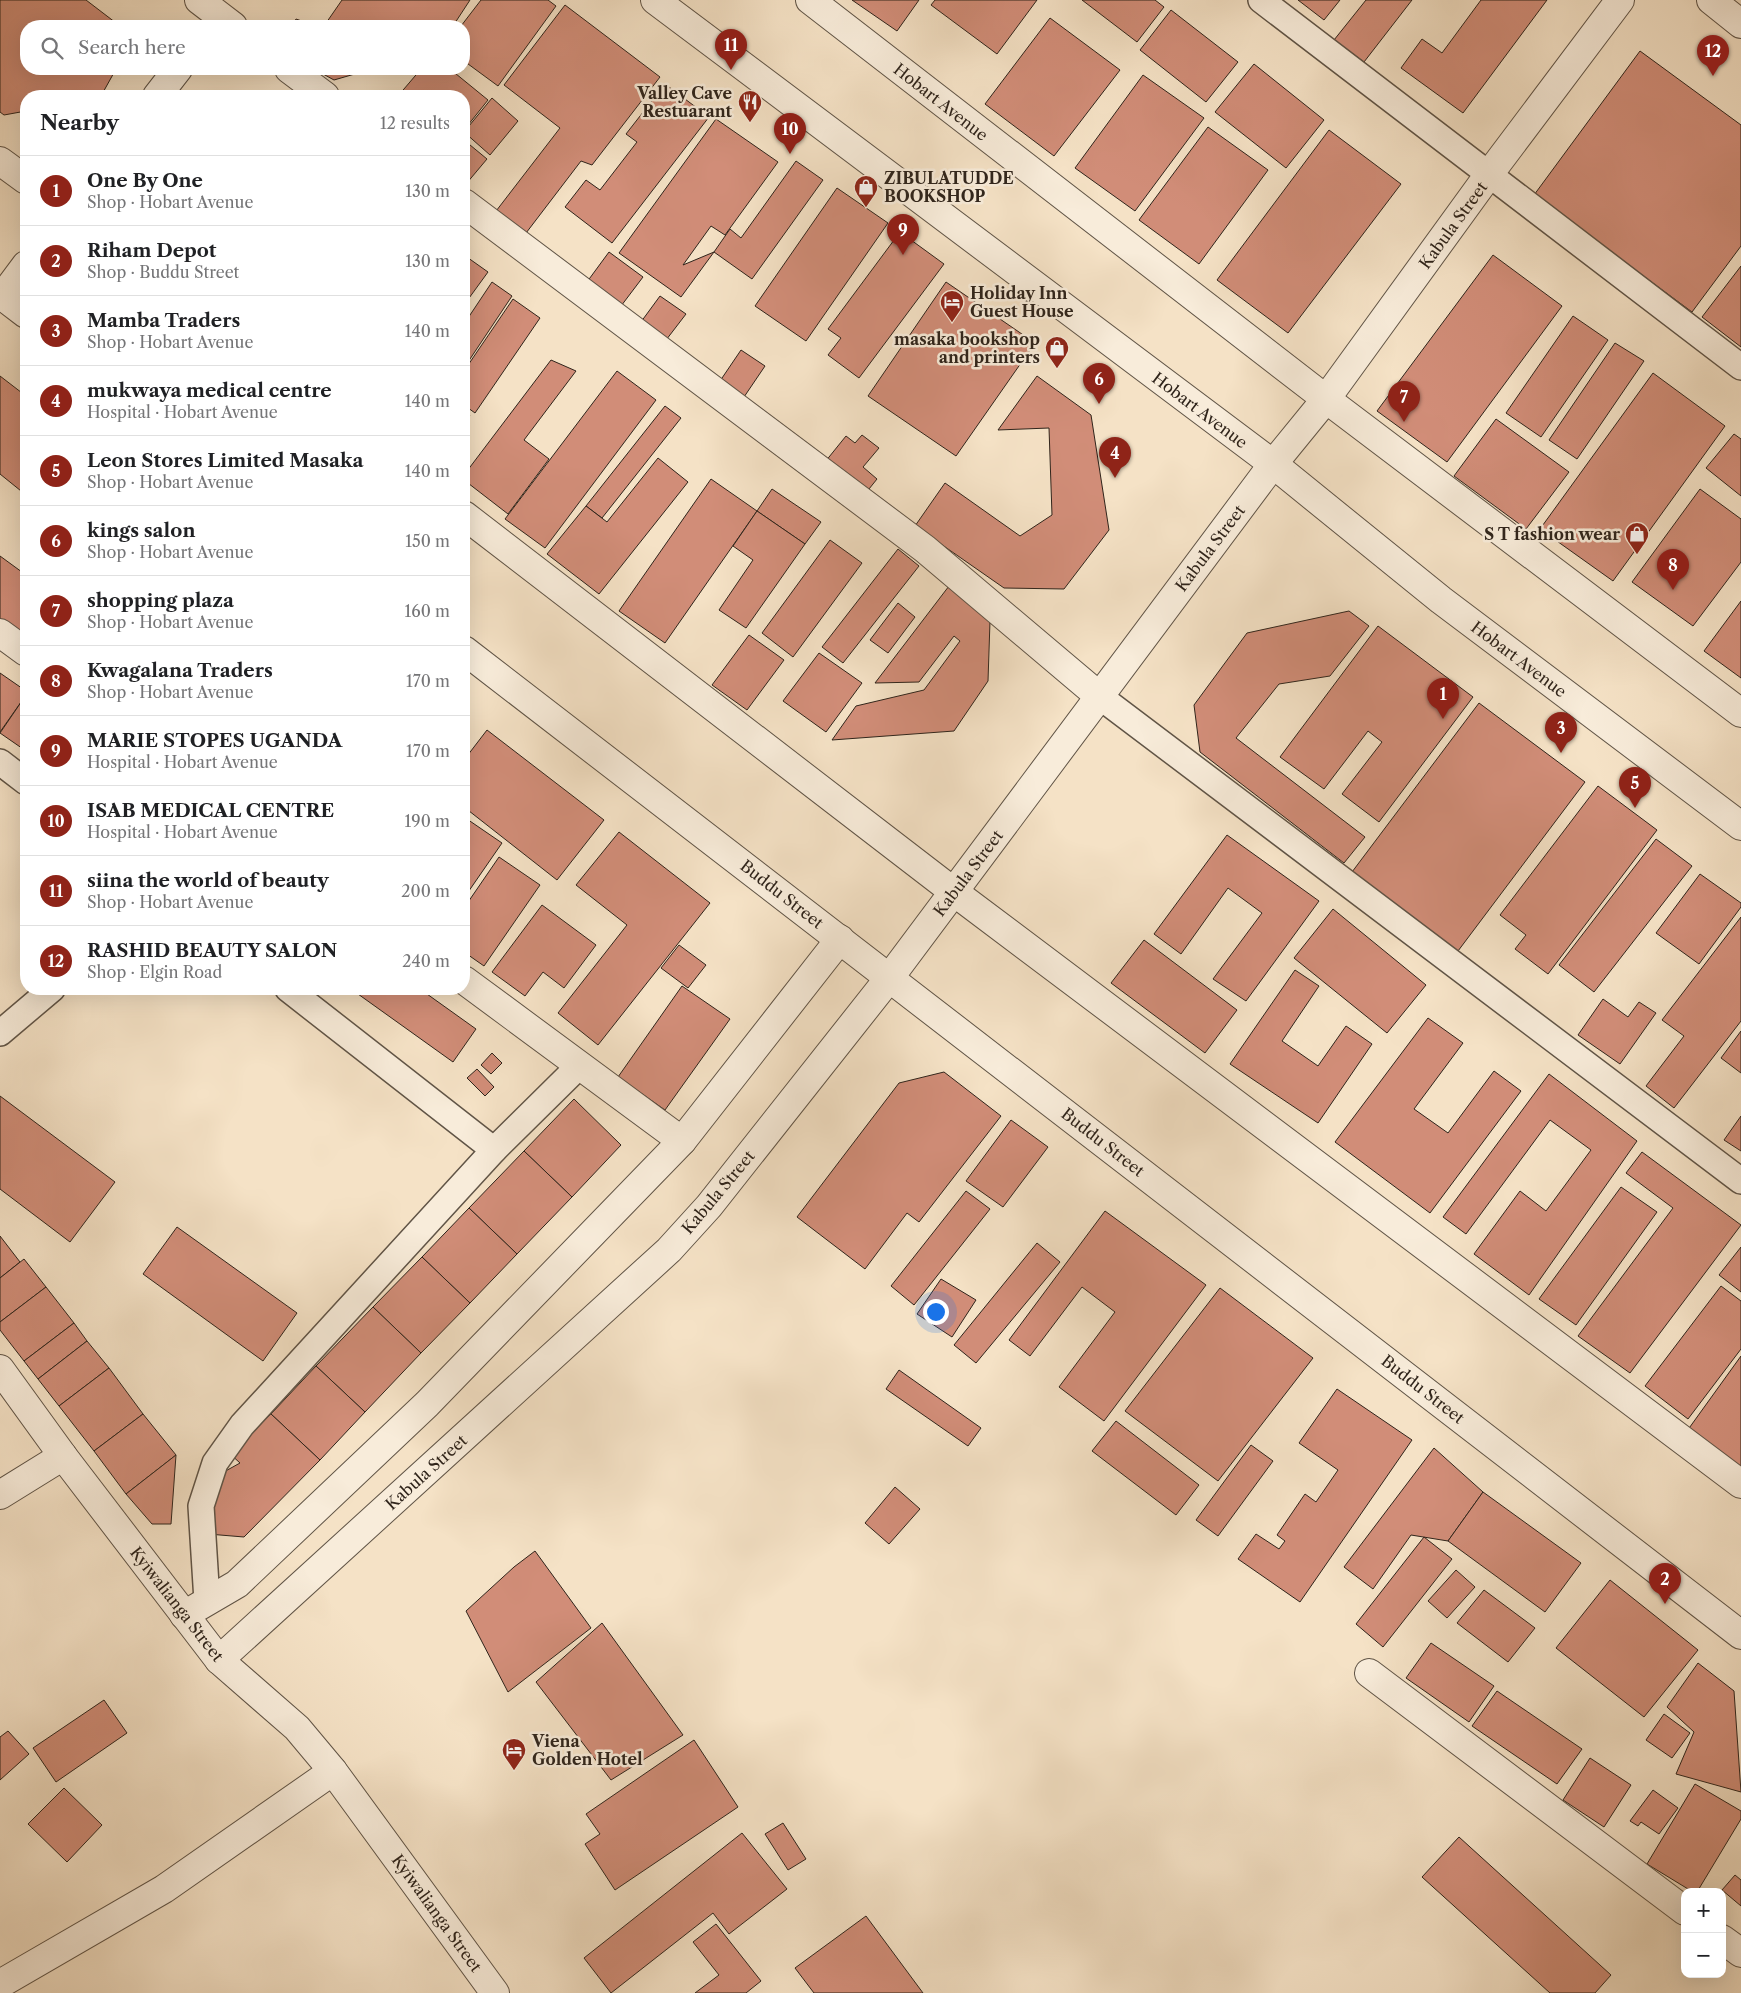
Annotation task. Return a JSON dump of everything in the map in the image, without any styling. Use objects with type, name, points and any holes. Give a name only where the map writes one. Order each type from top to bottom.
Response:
[{"type":"street","name":"Hobart Avenue","points":[[655,0],[1273,464],[1441,600],[1741,826]]},
{"type":"street","name":"Hobart Avenue","points":[[810,0],[1326,399],[1741,713]]},
{"type":"street","name":"Kabula Street","points":[[219,1660],[669,1250],[709,1206],[890,977],[1273,464],[1326,399],[1490,173],[1620,0]]},
{"type":"street","points":[[1710,2],[1741,24]]},
{"type":"street","points":[[162,90],[173,75]]},
{"type":"street","points":[[297,75],[317,90]]},
{"type":"street","points":[[0,160],[20,175]]},
{"type":"street","points":[[470,208],[925,549],[1099,696]]},
{"type":"street","points":[[20,272],[1,295],[20,309]]},
{"type":"street","points":[[470,521],[954,892],[1741,1484]]},
{"type":"street","points":[[0,633],[20,648]]},
{"type":"street","name":"Buddu Street","points":[[470,655],[1741,1634]]},
{"type":"street","points":[[184,1615],[237,1584],[427,1404],[682,1142],[840,939]]},
{"type":"street","points":[[470,984],[682,1142]]},
{"type":"street","name":"Kyiwalianga Street","points":[[0,1369],[63,1456],[219,1660],[297,1728],[334,1771],[495,1993]]},
{"type":"street","points":[[0,1495],[63,1456]]},
{"type":"street","points":[[1369,1673],[1681,1908]]},
{"type":"street","points":[[0,1984],[164,1889],[334,1771]]},
{"type":"street","points":[[1726,1942],[1741,1953]]},
{"type":"lane","points":[[1261,0],[1741,366]]},
{"type":"lane","points":[[1099,696],[1741,1181]]},
{"type":"lane","points":[[0,762],[20,777]]},
{"type":"lane","points":[[0,1033],[45,995]]},
{"type":"lane","points":[[296,995],[494,1150]]},
{"type":"lane","points":[[207,1601],[201,1506],[215,1463],[242,1425],[494,1150],[579,1066]]},
{"type":"building","points":[[0,0],[86,0],[112,20],[20,20],[20,75],[113,75],[104,90],[20,90],[20,112],[4,115],[0,112]]},
{"type":"building","points":[[342,0],[470,0],[457,20],[328,20]]},
{"type":"building","points":[[481,0],[548,0],[556,6],[498,86],[470,65],[470,20],[466,20]]},
{"type":"building","points":[[852,0],[919,0],[897,31]]},
{"type":"building","points":[[935,0],[1037,0],[997,54],[931,5]]},
{"type":"building","points":[[1082,0],[1155,0],[1164,7],[1137,42]]},
{"type":"building","points":[[1298,0],[1340,0],[1324,20]]},
{"type":"building","points":[[1366,0],[1412,0],[1364,62],[1334,40]]},
{"type":"building","points":[[1481,0],[1547,0],[1463,113],[1401,68],[1422,39],[1442,53]]},
{"type":"building","points":[[565,5],[660,77],[592,165],[581,161],[523,237],[493,215],[560,128],[504,85]]},
{"type":"building","points":[[1171,10],[1238,62],[1206,102],[1140,50]]},
{"type":"building","points":[[1050,18],[1120,70],[1054,156],[985,104]]},
{"type":"building","points":[[1640,51],[1741,125],[1741,246],[1692,312],[1534,195]]},
{"type":"building","points":[[1254,64],[1324,120],[1286,168],[1215,112]]},
{"type":"building","points":[[325,75],[351,75],[334,80]]},
{"type":"building","points":[[416,75],[457,75],[488,100],[470,122],[470,90],[403,90]]},
{"type":"building","points":[[1143,75],[1204,118],[1135,211],[1075,168]]},
{"type":"building","points":[[665,84],[709,117],[612,243],[565,207],[586,180],[600,190],[637,142],[626,134]]},
{"type":"building","points":[[492,98],[518,121],[490,155],[470,137],[470,125]]},
{"type":"building","points":[[716,119],[778,162],[725,235],[711,226],[683,265],[714,252],[681,297],[619,253]]},
{"type":"building","points":[[1208,127],[1268,170],[1199,264],[1139,220]]},
{"type":"building","points":[[1329,130],[1401,184],[1288,333],[1217,280]]},
{"type":"building","points":[[470,145],[487,159],[470,179]]},
{"type":"building","points":[[796,161],[823,180],[752,279],[714,252],[730,229],[741,238]]},
{"type":"building","points":[[837,188],[888,223],[806,341],[755,306]]},
{"type":"building","points":[[900,232],[944,264],[859,378],[828,355],[841,338],[828,329]]},
{"type":"building","points":[[609,252],[643,277],[618,310],[584,286]]},
{"type":"building","points":[[1493,255],[1562,306],[1447,462],[1377,411]]},
{"type":"building","points":[[470,259],[488,272],[470,297]]},
{"type":"building","points":[[1741,266],[1741,347],[1702,317]]},
{"type":"building","points":[[492,282],[512,296],[470,359],[470,315]]},
{"type":"building","points":[[946,282],[1035,343],[956,456],[868,396]]},
{"type":"building","points":[[660,296],[686,314],[663,344],[638,326]]},
{"type":"building","points":[[513,299],[540,318],[475,413],[470,409],[470,362]]},
{"type":"building","points":[[1573,316],[1608,340],[1541,437],[1506,413]]},
{"type":"building","points":[[1615,343],[1644,361],[1577,459],[1549,440]]},
{"type":"building","points":[[741,350],[765,366],[744,397],[720,381]]},
{"type":"building","points":[[551,360],[576,371],[524,440],[549,459],[508,514],[470,485],[470,467]]},
{"type":"building","points":[[617,371],[656,400],[545,548],[505,519]]},
{"type":"building","points":[[1653,373],[1725,426],[1613,581],[1540,529]]},
{"type":"building","points":[[0,376],[20,391],[20,490],[0,474]]},
{"type":"building","points":[[1037,376],[1091,415],[1109,530],[1064,589],[1004,588],[915,526],[945,483],[1020,536],[1052,515],[1049,428],[998,430]]},
{"type":"building","points":[[665,406],[681,418],[602,518],[586,506]]},
{"type":"building","points":[[1496,419],[1569,472],[1526,529],[1454,476]]},
{"type":"building","points":[[1734,434],[1741,439],[1741,496],[1706,468]]},
{"type":"building","points":[[862,435],[879,448],[863,467],[877,479],[865,494],[825,462],[846,436],[855,443]]},
{"type":"building","points":[[658,458],[688,482],[599,594],[547,554],[586,506],[607,522]]},
{"type":"building","points":[[711,479],[757,511],[665,643],[619,611]]},
{"type":"building","points":[[772,489],[821,522],[805,544],[757,511]]},
{"type":"building","points":[[1700,489],[1741,519],[1741,562],[1693,626],[1632,582]]},
{"type":"building","points":[[757,511],[805,544],[746,628],[719,610],[753,560],[733,546]]},
{"type":"building","points":[[830,540],[862,563],[793,657],[762,633]]},
{"type":"building","points":[[898,549],[919,566],[843,663],[822,647]]},
{"type":"building","points":[[0,556],[20,571],[20,634],[0,619]]},
{"type":"building","points":[[949,586],[990,621],[988,681],[954,731],[832,740],[856,706],[924,690],[960,641],[954,636],[919,682],[875,683]]},
{"type":"building","points":[[1741,601],[1741,678],[1704,651]]},
{"type":"building","points":[[898,603],[915,617],[888,653],[870,640]]},
{"type":"building","points":[[1349,611],[1369,626],[1330,676],[1279,684],[1236,738],[1365,837],[1344,863],[1200,752],[1194,705],[1247,633]]},
{"type":"building","points":[[1378,626],[1473,697],[1379,822],[1342,794],[1382,742],[1368,731],[1324,789],[1280,757]]},
{"type":"building","points":[[749,635],[784,660],[747,710],[712,685]]},
{"type":"building","points":[[819,653],[862,683],[826,732],[783,701]]},
{"type":"building","points":[[0,673],[20,687],[20,704],[0,732]]},
{"type":"building","points":[[1479,703],[1585,782],[1458,951],[1352,872]]},
{"type":"building","points":[[20,704],[20,747],[0,733]]},
{"type":"building","points":[[487,730],[604,820],[557,880],[470,812],[470,752]]},
{"type":"building","points":[[1598,786],[1657,830],[1548,974],[1515,949],[1526,935],[1500,915]]},
{"type":"building","points":[[470,821],[502,843],[470,889]]},
{"type":"building","points":[[619,832],[710,903],[598,1045],[558,1013],[627,925],[576,885]]},
{"type":"building","points":[[1227,835],[1319,901],[1246,1001],[1213,979],[1262,913],[1228,888],[1181,954],[1154,934]]},
{"type":"building","points":[[1656,839],[1692,866],[1594,992],[1559,965]]},
{"type":"building","points":[[499,857],[540,885],[484,966],[470,956],[470,899]]},
{"type":"building","points":[[1700,874],[1741,903],[1741,907],[1699,964],[1656,933]]},
{"type":"building","points":[[542,905],[596,945],[564,988],[543,972],[525,996],[492,972]]},
{"type":"building","points":[[1333,909],[1426,985],[1387,1033],[1294,958]]},
{"type":"building","points":[[1741,917],[1741,1021],[1674,1108],[1646,1086],[1684,1036],[1662,1020]]},
{"type":"building","points":[[1144,940],[1237,1010],[1205,1053],[1111,983]]},
{"type":"building","points":[[679,945],[706,965],[688,988],[661,968]]},
{"type":"building","points":[[1295,970],[1319,986],[1282,1041],[1318,1066],[1346,1026],[1372,1044],[1318,1123],[1230,1064]]},
{"type":"building","points":[[682,986],[730,1019],[665,1110],[618,1077]]},
{"type":"building","points":[[359,995],[428,995],[476,1029],[453,1062]]},
{"type":"building","points":[[1603,999],[1628,1017],[1639,1002],[1656,1013],[1620,1064],[1578,1035]]},
{"type":"building","points":[[1428,1018],[1463,1043],[1414,1109],[1448,1133],[1494,1071],[1521,1091],[1430,1213],[1335,1142]]},
{"type":"building","points":[[1741,1031],[1741,1073],[1721,1058]]},
{"type":"building","points":[[492,1053],[502,1063],[491,1074],[481,1065]]},
{"type":"building","points":[[477,1069],[494,1087],[485,1096],[467,1078]]},
{"type":"building","points":[[944,1072],[1001,1116],[919,1222],[907,1213],[865,1269],[797,1217],[899,1083]]},
{"type":"building","points":[[1549,1074],[1637,1141],[1529,1295],[1474,1254],[1520,1191],[1546,1211],[1591,1150],[1550,1120],[1466,1234],[1443,1217]]},
{"type":"building","points":[[0,1096],[115,1182],[70,1242],[0,1189]]},
{"type":"building","points":[[574,1099],[621,1145],[572,1197],[524,1151]]},
{"type":"building","points":[[1741,1116],[1741,1151],[1724,1140]]},
{"type":"building","points":[[1011,1120],[1048,1147],[1003,1207],[966,1181]]},
{"type":"building","points":[[524,1151],[572,1197],[517,1254],[469,1208]]},
{"type":"building","points":[[1642,1152],[1741,1225],[1630,1373],[1578,1336],[1673,1208],[1626,1173]]},
{"type":"building","points":[[1621,1187],[1657,1212],[1576,1325],[1539,1299]]},
{"type":"building","points":[[966,1191],[990,1209],[914,1305],[891,1286]]},
{"type":"building","points":[[469,1208],[517,1254],[470,1303],[422,1257]]},
{"type":"building","points":[[1105,1211],[1206,1285],[1104,1421],[1059,1387],[1115,1312],[1082,1287],[1030,1356],[1009,1340]]},
{"type":"building","points":[[177,1227],[297,1313],[263,1361],[143,1274]]},
{"type":"building","points":[[0,1236],[20,1262],[0,1278]]},
{"type":"building","points":[[1037,1243],[1060,1262],[976,1363],[954,1345]]},
{"type":"building","points":[[1741,1247],[1741,1292],[1719,1275]]},
{"type":"building","points":[[422,1257],[470,1303],[421,1353],[373,1307]]},
{"type":"building","points":[[24,1259],[46,1287],[0,1322],[0,1278]]},
{"type":"building","points":[[941,1279],[976,1300],[952,1337],[917,1314]]},
{"type":"building","points":[[1721,1286],[1741,1301],[1741,1349],[1688,1419],[1645,1386]]},
{"type":"building","points":[[46,1287],[74,1323],[24,1361],[0,1330],[0,1322]]},
{"type":"building","points":[[1220,1288],[1313,1358],[1218,1481],[1125,1411]]},
{"type":"building","points":[[373,1307],[421,1353],[365,1412],[316,1366]]},
{"type":"building","points":[[74,1323],[87,1341],[38,1379],[24,1361]]},
{"type":"building","points":[[87,1341],[109,1368],[59,1406],[38,1379]]},
{"type":"building","points":[[1741,1356],[1741,1469],[1687,1431]]},
{"type":"building","points":[[316,1366],[365,1412],[320,1460],[271,1414]]},
{"type":"building","points":[[109,1368],[143,1414],[94,1451],[59,1406]]},
{"type":"building","points":[[899,1370],[981,1428],[968,1446],[886,1389]]},
{"type":"building","points":[[1337,1389],[1412,1440],[1300,1602],[1238,1559],[1256,1534],[1279,1549],[1285,1541],[1277,1535],[1305,1494],[1316,1502],[1338,1470],[1299,1443]]},
{"type":"building","points":[[143,1414],[176,1455],[126,1494],[94,1451]]},
{"type":"building","points":[[271,1414],[320,1460],[244,1537],[208,1534],[213,1478],[240,1463],[228,1452]]},
{"type":"building","points":[[1116,1421],[1199,1485],[1176,1515],[1092,1451]]},
{"type":"building","points":[[1251,1445],[1273,1461],[1218,1536],[1196,1520]]},
{"type":"building","points":[[1434,1448],[1483,1492],[1448,1541],[1411,1535],[1373,1589],[1344,1567]]},
{"type":"building","points":[[176,1455],[171,1524],[152,1524],[126,1494]]},
{"type":"building","points":[[895,1487],[920,1509],[889,1544],[865,1523]]},
{"type":"building","points":[[1483,1492],[1581,1563],[1545,1612],[1448,1541]]},
{"type":"building","points":[[1424,1537],[1452,1559],[1383,1647],[1356,1624]]},
{"type":"building","points":[[535,1551],[591,1628],[508,1692],[466,1611],[514,1567]]},
{"type":"building","points":[[1456,1570],[1475,1587],[1447,1618],[1428,1601]]},
{"type":"building","points":[[1610,1580],[1698,1650],[1644,1717],[1556,1648]]},
{"type":"building","points":[[1484,1590],[1535,1628],[1508,1662],[1457,1623]]},
{"type":"building","points":[[602,1623],[683,1735],[611,1780],[536,1682]]},
{"type":"building","points":[[1431,1643],[1494,1686],[1469,1722],[1406,1678]]},
{"type":"building","points":[[1698,1663],[1734,1691],[1741,1792],[1676,1774],[1694,1732],[1667,1707]]},
{"type":"building","points":[[1497,1691],[1582,1749],[1557,1784],[1472,1726]]},
{"type":"building","points":[[104,1700],[127,1733],[56,1782],[33,1748]]},
{"type":"building","points":[[1664,1714],[1690,1733],[1672,1758],[1646,1740]]},
{"type":"building","points":[[8,1731],[29,1754],[0,1780],[0,1737]]},
{"type":"building","points":[[694,1740],[738,1807],[615,1890],[585,1844],[600,1834],[586,1814]]},
{"type":"building","points":[[1590,1758],[1631,1785],[1604,1827],[1563,1800]]},
{"type":"building","points":[[1695,1784],[1741,1811],[1741,1819],[1699,1888],[1686,1888],[1647,1864]]},
{"type":"building","points":[[64,1788],[102,1825],[67,1862],[28,1824]]},
{"type":"building","points":[[1653,1790],[1678,1808],[1659,1834],[1641,1822],[1638,1826],[1630,1821]]},
{"type":"building","points":[[783,1823],[806,1859],[788,1870],[765,1834]]},
{"type":"building","points":[[742,1833],[787,1889],[729,1934],[713,1913],[611,1993],[584,1958]]},
{"type":"building","points":[[1459,1837],[1611,1975],[1595,1993],[1550,1993],[1422,1877]]},
{"type":"building","points":[[1735,1875],[1741,1880],[1741,1906],[1726,1893],[1726,1888],[1724,1888]]},
{"type":"building","points":[[866,1916],[923,1993],[814,1993],[795,1968]]},
{"type":"building","points":[[716,1924],[761,1981],[746,1993],[695,1993],[719,1975],[693,1942]]},
{"type":"place","name":"siina the world of beauty","points":[[731,70]]},
{"type":"place","name":"RASHID BEAUTY SALON","points":[[1713,76]]},
{"type":"place","name":"Valley Cave Restuarant","points":[[750,123]]},
{"type":"place","name":"ISAB MEDICAL CENTRE","points":[[790,154]]},
{"type":"place","name":"ZIBULATUDDE BOOKSHOP","points":[[866,208]]},
{"type":"place","name":"MARIE STOPES UGANDA","points":[[903,255]]},
{"type":"place","name":"Holiday Inn Guest House","points":[[952,323]]},
{"type":"place","name":"masaka bookshop and printers","points":[[1057,369]]},
{"type":"place","name":"kings salon","points":[[1099,404]]},
{"type":"place","name":"shopping plaza","points":[[1404,422]]},
{"type":"place","name":"mukwaya medical centre","points":[[1115,478]]},
{"type":"place","name":"S T fashion wear","points":[[1637,555]]},
{"type":"place","name":"Kwagalana Traders","points":[[1673,590]]},
{"type":"place","name":"One By One","points":[[1443,719]]},
{"type":"place","name":"Mamba Traders","points":[[1561,753]]},
{"type":"place","name":"Leon Stores Limited Masaka","points":[[1635,808]]},
{"type":"place","name":"Riham Depot","points":[[1665,1604]]},
{"type":"place","name":"Viena Golden Hotel","points":[[514,1771]]}]
